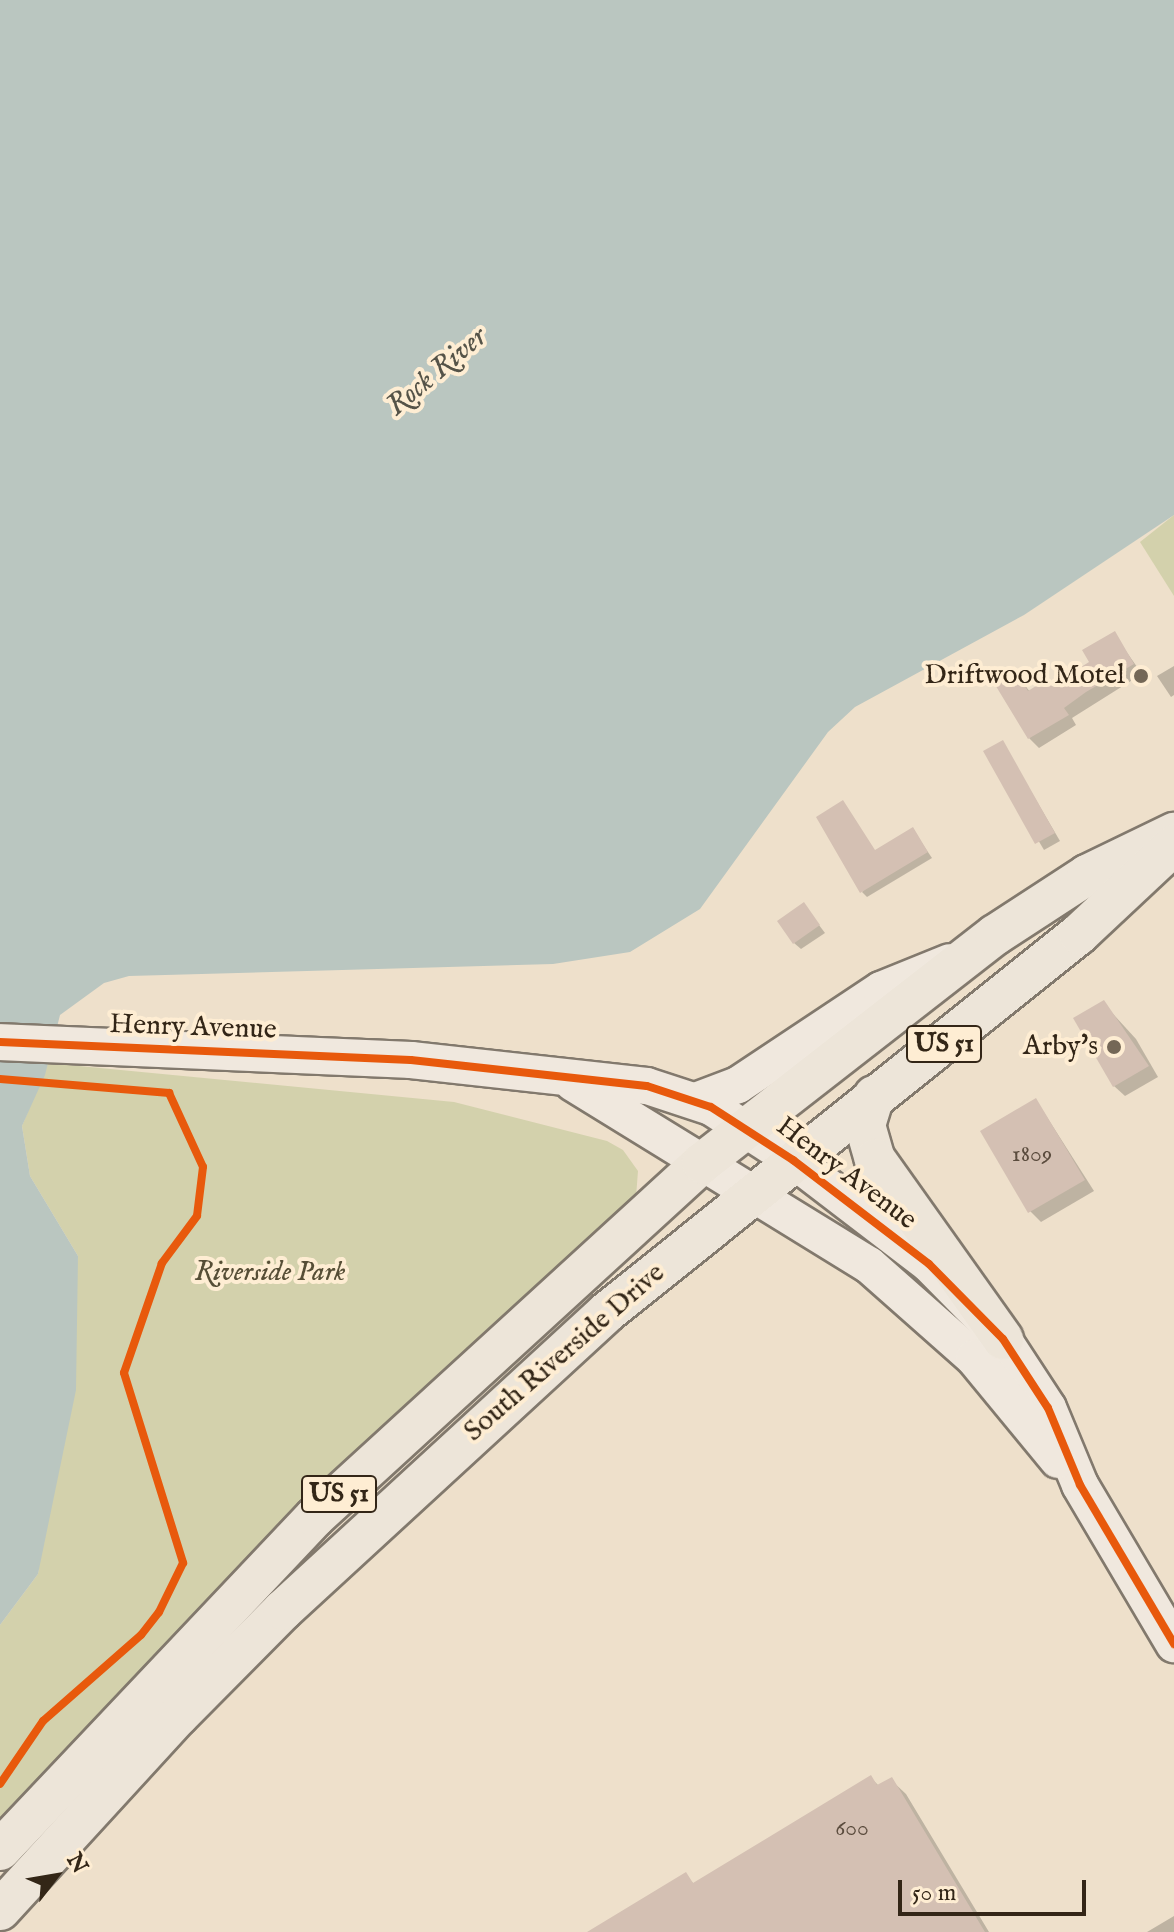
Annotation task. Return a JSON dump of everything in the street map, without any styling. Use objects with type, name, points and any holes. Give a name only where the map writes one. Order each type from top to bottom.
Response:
[{"type":"main road","name":"South Riverside Drive","points":[[0,1850],[315,1517],[702,1163],[970,954],[1087,875],[1174,833]]},
{"type":"main road","name":"South Riverside Drive","points":[[0,1910],[178,1716],[283,1610],[607,1312],[1079,934],[1174,845]]},
{"type":"main road","points":[[874,1096],[865,1125],[875,1159],[1003,1339]]},
{"type":"street","points":[[698,1100],[738,1085],[881,990],[970,954]]},
{"type":"street","name":"Henry Avenue","points":[[0,1042],[411,1060],[570,1081],[647,1086],[698,1100],[747,1128],[793,1160],[929,1264],[1003,1339],[1048,1408],[1080,1485],[1174,1644]]},
{"type":"street","name":"Henry Avenue","points":[[570,1081],[850,1250],[934,1320],[982,1367],[1080,1485]]},
{"type":"green space","points":[[1174,515],[1174,596],[1140,542]]},
{"type":"green space","name":"Riverside Park","points":[[48,1063],[454,1102],[607,1141],[623,1150],[638,1171],[636,1197],[621,1213],[488,1328],[362,1449],[0,1826],[0,1625],[38,1574],[78,1256],[30,1176],[22,1126]]},
{"type":"water","name":"Rock River","points":[[0,0],[1174,0],[1174,515],[1024,615],[855,707],[828,732],[700,909],[630,952],[553,964],[129,976],[104,983],[60,1015],[45,1075],[22,1126],[30,1176],[78,1256],[76,1390],[38,1574],[0,1625]]},
{"type":"building","points":[[1115,631],[1134,664],[1086,692],[1064,708],[1069,715],[1028,739],[991,678],[1012,666],[1028,691],[1047,679],[1051,686],[1089,662],[1082,650]]},
{"type":"building","points":[[1003,740],[1055,833],[1035,844],[983,751]]},
{"type":"building","points":[[843,800],[875,850],[913,827],[928,852],[860,893],[816,817]]},
{"type":"building","points":[[804,902],[820,925],[793,944],[777,921]]},
{"type":"building","name":"Arby's","points":[[1104,1000],[1149,1066],[1113,1087],[1073,1018]]},
{"type":"building","points":[[1036,1098],[1085,1180],[1028,1213],[980,1131]]},
{"type":"building","points":[[871,1775],[877,1785],[892,1777],[985,1932],[587,1932],[686,1872],[693,1883]]},
{"type":"cycle path","points":[[0,1042],[411,1060],[647,1086],[711,1107],[793,1160],[929,1264],[1003,1339],[1048,1408],[1080,1485],[1174,1644]]},
{"type":"cycle path","points":[[0,1079],[169,1093],[203,1167],[197,1216],[162,1263],[124,1373],[183,1563],[159,1612],[141,1635],[43,1721],[0,1784]]},
{"type":"place","name":"Driftwood Motel","points":[[1141,676]]},
{"type":"place","name":"Arby's","points":[[1114,1047]]}]
